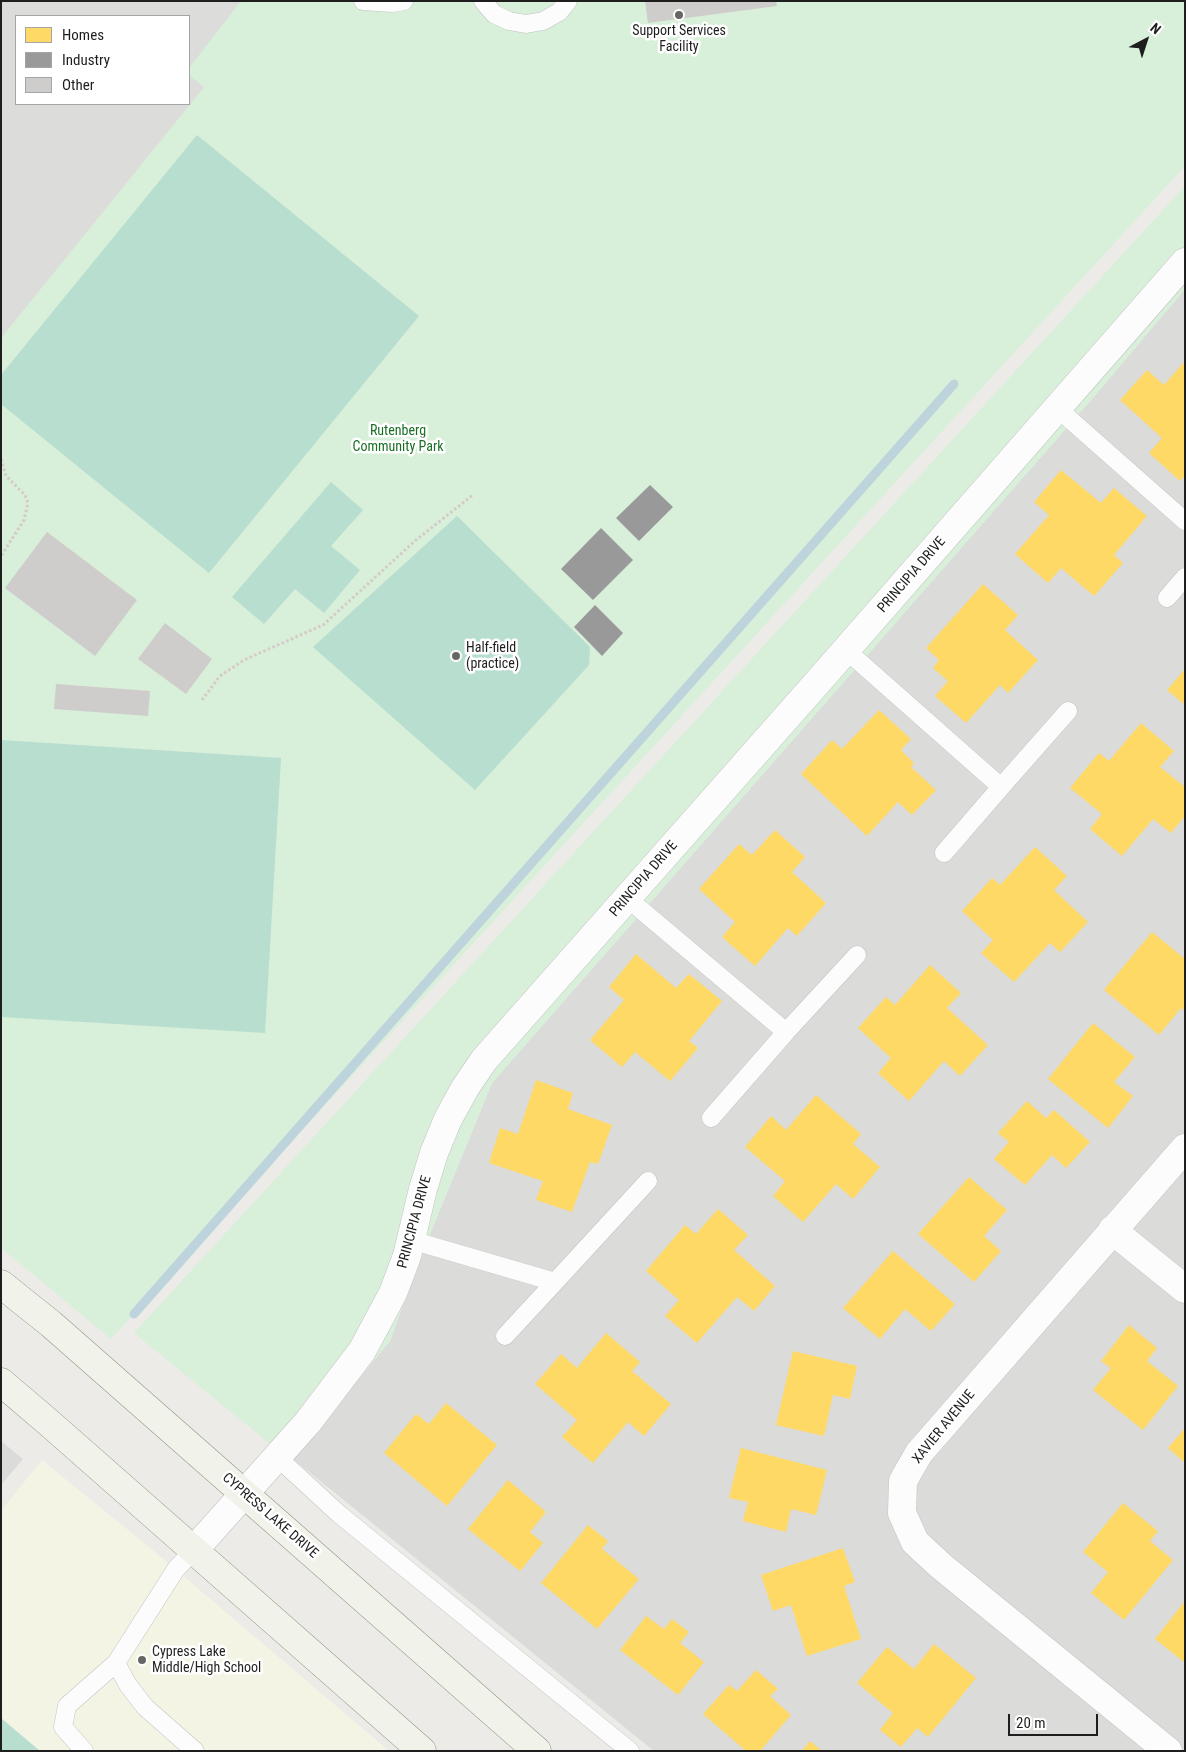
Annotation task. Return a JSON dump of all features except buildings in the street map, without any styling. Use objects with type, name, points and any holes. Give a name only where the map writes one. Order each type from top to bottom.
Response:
[{"type":"main road","name":"CYPRESS LAKE DRIVE","points":[[1,1284],[51,1324],[537,1751]]},
{"type":"main road","points":[[1,1382],[422,1751]]},
{"type":"street","name":"PRINCIPIA DRIVE","points":[[194,1550],[308,1422],[362,1352],[394,1293],[408,1256],[423,1189],[434,1153],[448,1119],[465,1088],[484,1060],[1185,262]]},
{"type":"street","name":"XAVIER AVENUE","points":[[1168,1751],[941,1566],[915,1542],[902,1513],[903,1481],[919,1453],[1185,1148]]},
{"type":"street","points":[[1112,1230],[1185,1289]]},
{"type":"lane","points":[[362,1],[404,1]]},
{"type":"lane","points":[[483,1],[494,14],[509,21],[526,24],[544,21],[559,12],[568,1]]},
{"type":"lane","points":[[1057,408],[1185,521]]},
{"type":"lane","points":[[1167,598],[1185,577]]},
{"type":"lane","points":[[846,650],[1001,787]]},
{"type":"lane","points":[[944,853],[1068,711]]},
{"type":"lane","points":[[627,898],[786,1032]]},
{"type":"lane","points":[[711,1118],[786,1032],[857,955]]},
{"type":"lane","points":[[505,1336],[648,1181]]},
{"type":"lane","points":[[411,1240],[555,1282]]},
{"type":"lane","points":[[276,1456],[339,1514],[630,1751]]},
{"type":"lane","points":[[84,1751],[62,1727],[68,1706],[116,1663],[176,1569],[194,1550]]},
{"type":"lane","points":[[116,1663],[128,1685],[145,1707],[195,1751]]},
{"type":"path","points":[[1,459],[6,476],[24,495],[28,503],[24,520],[1,556]]},
{"type":"path","points":[[202,700],[220,676],[244,660],[323,625],[416,540],[474,494]]},
{"type":"shaded area","points":[[1,1],[241,1],[190,67],[190,15],[15,15],[15,105],[189,105],[1,338]]},
{"type":"shaded area","points":[[190,76],[204,87],[190,104]]},
{"type":"shaded area","points":[[1185,289],[1185,1751],[654,1751],[293,1459],[390,1341],[419,1261],[492,1083],[1098,392]]},
{"type":"shaded area","points":[[1,1441],[23,1459],[1,1485]]},
{"type":"shaded area","name":"Cypress Lake Middle/High School","points":[[42,1460],[161,1557],[389,1751],[1,1751],[1,1511]]},
{"type":"green space","name":"Rutenberg Community Park","points":[[1,1],[1185,1],[1185,166],[111,1339],[1,1248]]},
{"type":"green space","points":[[197,135],[419,316],[209,573],[1,404],[1,375]]},
{"type":"green space","points":[[1185,186],[1185,289],[1098,392],[492,1083],[419,1261],[390,1341],[291,1461],[134,1333]]},
{"type":"green space","points":[[331,482],[363,510],[331,546],[360,570],[324,613],[295,589],[264,624],[232,597]]},
{"type":"green space","name":"Half-field (practice)","points":[[457,516],[590,647],[589,665],[475,790],[313,647]]},
{"type":"green space","points":[[1,740],[281,758],[265,1033],[1,1017]]},
{"type":"green space","points":[[1,1718],[40,1751],[1,1751]]},
{"type":"waterway","points":[[134,1314],[954,384]]},
{"type":"place","name":"Support Services Facility","points":[[679,15]]},
{"type":"place","name":"Half-field (practice)","points":[[456,656]]},
{"type":"place","name":"Cypress Lake Middle/High School","points":[[142,1660]]}]
